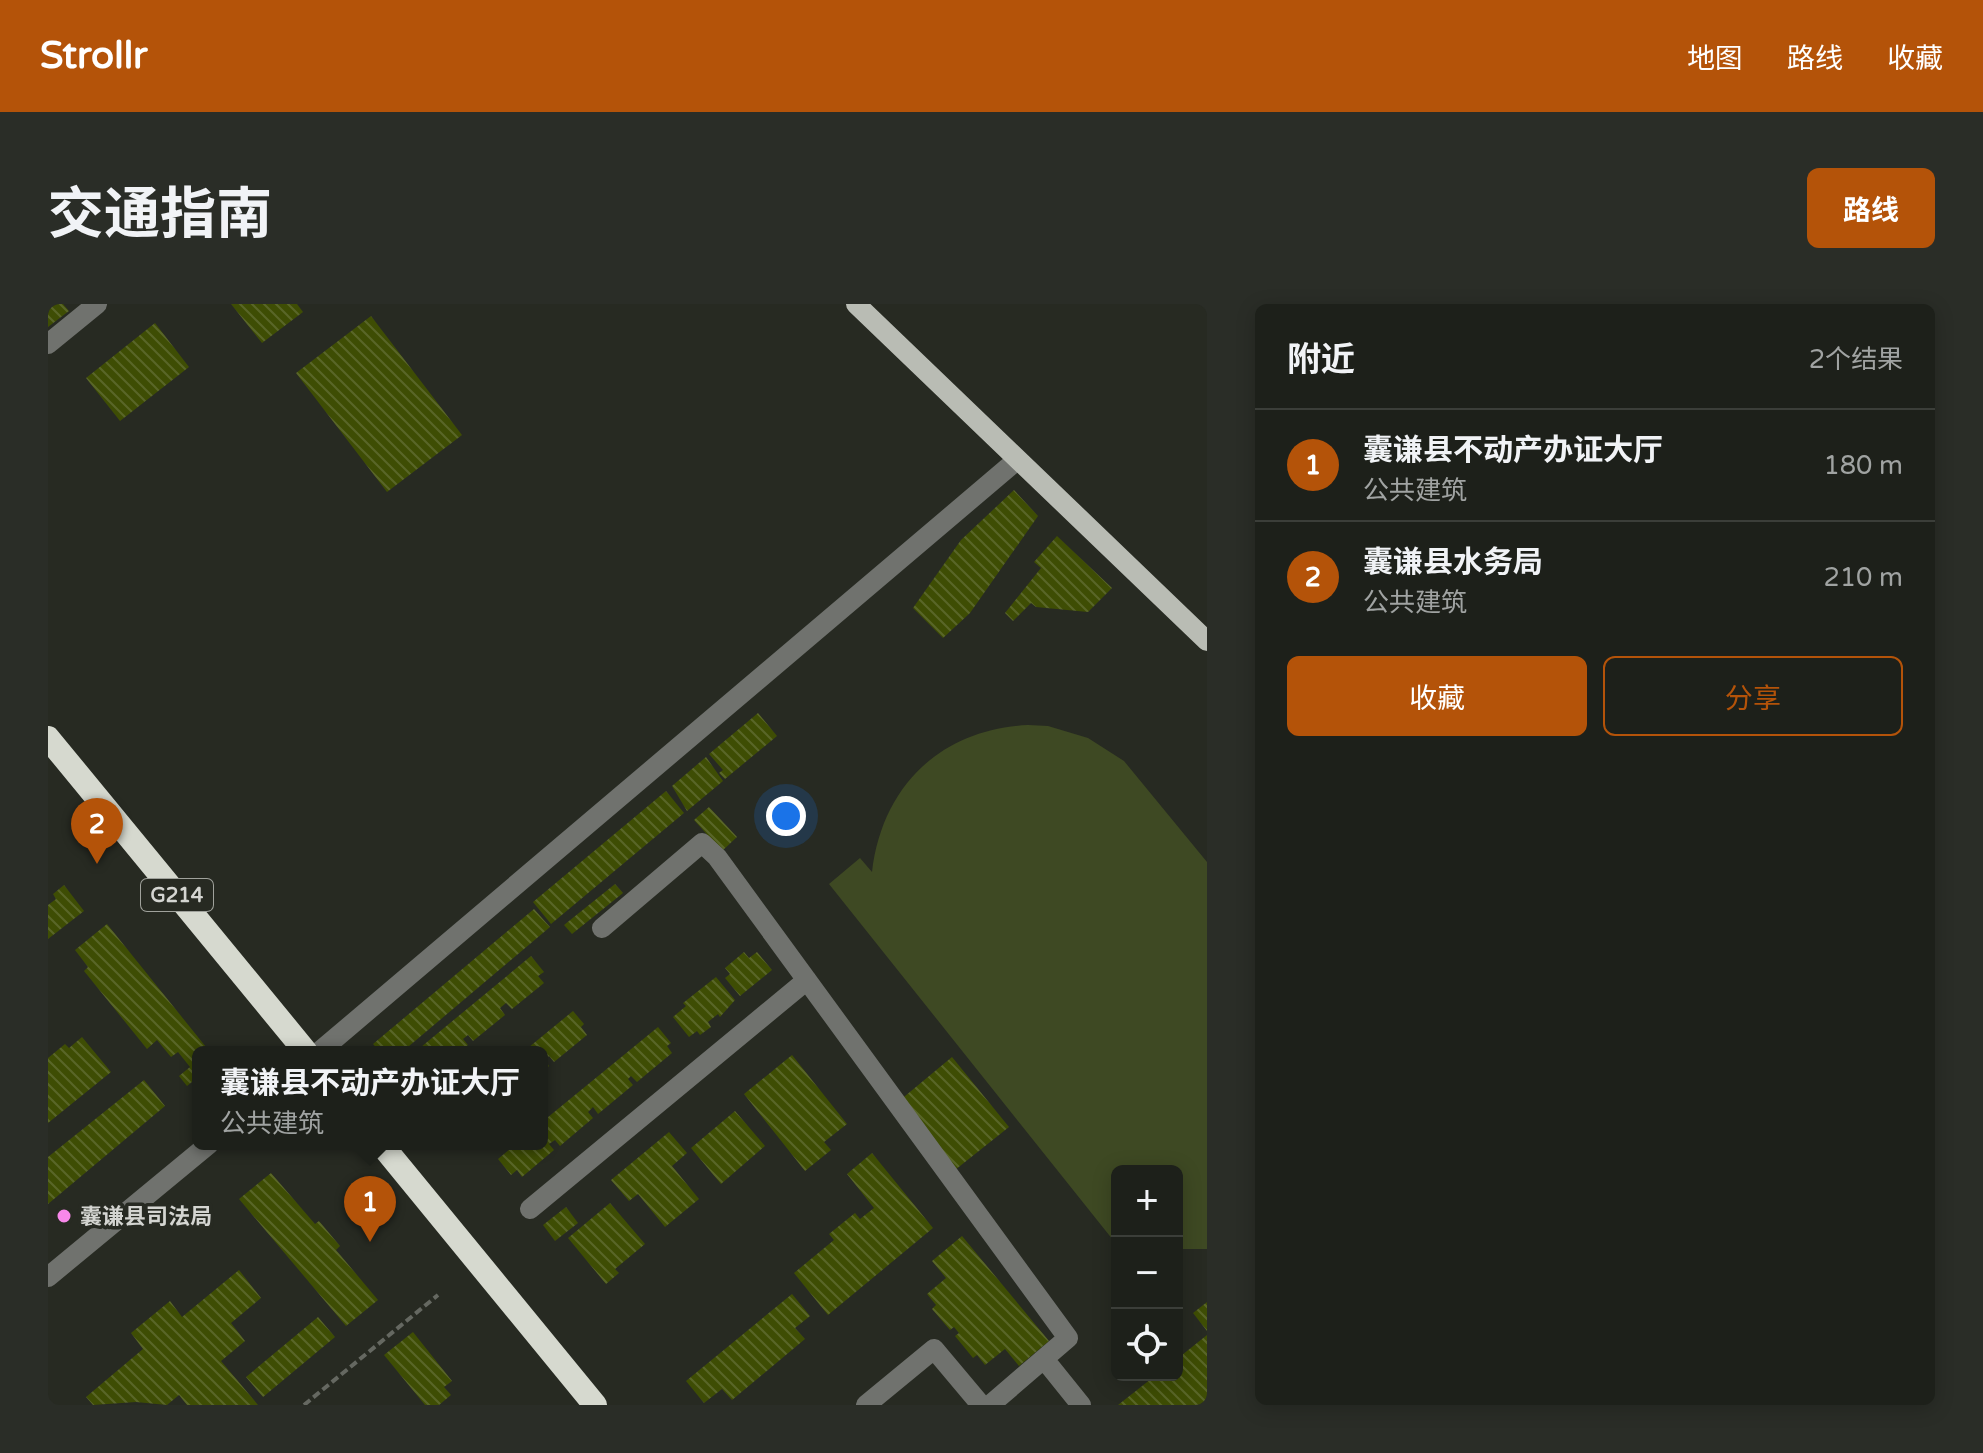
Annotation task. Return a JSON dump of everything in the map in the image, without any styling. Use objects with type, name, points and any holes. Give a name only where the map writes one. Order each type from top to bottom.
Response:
[{"type":"highway","name":"G214","points":[[48,738],[301,1046]]},
{"type":"highway","points":[[386,1150],[595,1405]]},
{"type":"main road","points":[[856,304],[1207,641]]},
{"type":"street","points":[[48,344],[97,304]]},
{"type":"street","points":[[326,1046],[1017,460]]},
{"type":"street","points":[[602,928],[702,843],[717,857],[1068,1338],[990,1405]]},
{"type":"street","points":[[530,1209],[807,980]]},
{"type":"street","points":[[48,1277],[202,1150]]},
{"type":"street","points":[[866,1405],[934,1349],[981,1405]]},
{"type":"street","points":[[1044,1359],[1081,1405]]},
{"type":"path","points":[[304,1405],[438,1295]]},
{"type":"green space","points":[[1048,726],[1088,738],[1124,761],[1207,862],[1207,1249],[1183,1249],[1183,1165],[1111,1165],[1111,1237],[829,884],[860,858],[872,872],[888,813],[921,768],[943,751],[968,738],[997,729]]},
{"type":"building","points":[[48,304],[63,304],[69,311],[48,327]]},
{"type":"building","points":[[231,304],[297,304],[303,312],[262,343]]},
{"type":"building","points":[[371,316],[462,435],[387,492],[296,373]]},
{"type":"building","points":[[155,323],[189,367],[120,421],[86,378]]},
{"type":"building","points":[[1014,490],[1038,516],[970,613],[943,638],[913,608],[961,540]]},
{"type":"building","points":[[1057,536],[1112,588],[1088,612],[1036,607],[1031,603],[1013,621],[1005,613],[1041,568],[1034,562]]},
{"type":"building","points":[[758,713],[777,736],[725,779],[719,773],[723,770],[709,754]]},
{"type":"building","points":[[706,757],[723,781],[687,811],[672,786]]},
{"type":"building","points":[[666,791],[684,813],[551,924],[533,902]]},
{"type":"building","points":[[709,807],[737,837],[722,851],[694,820]]},
{"type":"building","points":[[615,884],[623,893],[572,934],[564,925]]},
{"type":"building","points":[[64,885],[84,911],[48,939],[48,905],[56,899],[53,894]]},
{"type":"building","points":[[534,909],[550,927],[409,1046],[373,1044]]},
{"type":"building","points":[[107,924],[205,1046],[192,1046],[192,1082],[187,1086],[179,1076],[190,1067],[178,1052],[171,1057],[157,1040],[147,1049],[84,971],[88,967],[75,950]]},
{"type":"building","points":[[744,952],[749,958],[757,952],[772,970],[740,996],[725,978],[730,974],[725,968]]},
{"type":"building","points":[[531,956],[544,972],[538,976],[544,983],[512,1009],[506,1003],[500,1008],[505,1015],[473,1041],[468,1035],[463,1039],[467,1046],[422,1046]]},
{"type":"building","points":[[716,977],[735,1000],[720,1017],[718,1014],[708,1022],[711,1027],[700,1035],[697,1031],[689,1037],[673,1017],[686,1006],[683,1003]]},
{"type":"building","points":[[573,1011],[584,1024],[581,1027],[587,1035],[554,1062],[548,1057],[548,1046],[530,1046]]},
{"type":"building","points":[[658,1027],[671,1043],[667,1046],[672,1053],[637,1082],[631,1076],[628,1079],[633,1085],[598,1114],[593,1107],[588,1112],[593,1118],[560,1146],[555,1140],[549,1144],[554,1150],[522,1177],[517,1170],[511,1175],[498,1159],[509,1150],[548,1150],[548,1117]]},
{"type":"building","points":[[82,1037],[111,1072],[48,1123],[48,1058],[65,1044],[69,1048]]},
{"type":"building","points":[[792,1055],[847,1124],[824,1142],[831,1150],[805,1171],[744,1094]]},
{"type":"building","points":[[952,1057],[1009,1127],[955,1170],[899,1101]]},
{"type":"building","points":[[144,1080],[165,1106],[48,1204],[48,1157]]},
{"type":"building","points":[[735,1111],[765,1146],[721,1184],[691,1148]]},
{"type":"building","points":[[669,1132],[687,1153],[672,1166],[699,1199],[665,1227],[638,1194],[629,1201],[611,1180]]},
{"type":"building","points":[[872,1153],[933,1228],[828,1315],[794,1273],[834,1240],[829,1234],[855,1213],[860,1219],[874,1208],[847,1174]]},
{"type":"building","points":[[271,1173],[315,1224],[319,1221],[340,1246],[336,1250],[378,1300],[346,1326],[239,1199]]},
{"type":"building","points":[[610,1203],[645,1244],[615,1269],[619,1273],[606,1284],[568,1238]]},
{"type":"building","points":[[566,1207],[578,1223],[555,1241],[543,1225]]},
{"type":"building","points":[[962,1236],[1049,1341],[1019,1366],[1005,1349],[985,1365],[977,1355],[973,1358],[955,1336],[959,1333],[954,1327],[950,1330],[932,1309],[936,1305],[927,1294],[946,1278],[932,1261]]},
{"type":"building","points":[[239,1270],[261,1298],[231,1323],[245,1341],[221,1361],[258,1405],[187,1405],[179,1395],[167,1405],[136,1402],[93,1405],[86,1397],[143,1349],[131,1333],[170,1301],[182,1317]]},
{"type":"building","points":[[792,1294],[810,1316],[795,1328],[805,1339],[732,1400],[722,1389],[704,1403],[686,1381]]},
{"type":"building","points":[[1207,1302],[1207,1331],[1193,1313]]},
{"type":"building","points":[[318,1317],[335,1337],[263,1397],[246,1377]]},
{"type":"building","points":[[413,1332],[452,1381],[444,1387],[451,1395],[439,1405],[425,1405],[384,1355]]},
{"type":"building","points":[[1207,1335],[1207,1405],[1118,1405],[1148,1381],[1183,1381],[1183,1354]]},
{"type":"place","name":"囊谦县水务局","points":[[97,864]]},
{"type":"place","name":"囊谦县司法局","points":[[64,1216]]},
{"type":"place","name":"囊谦县不动产办证大厅","points":[[370,1242]]}]
